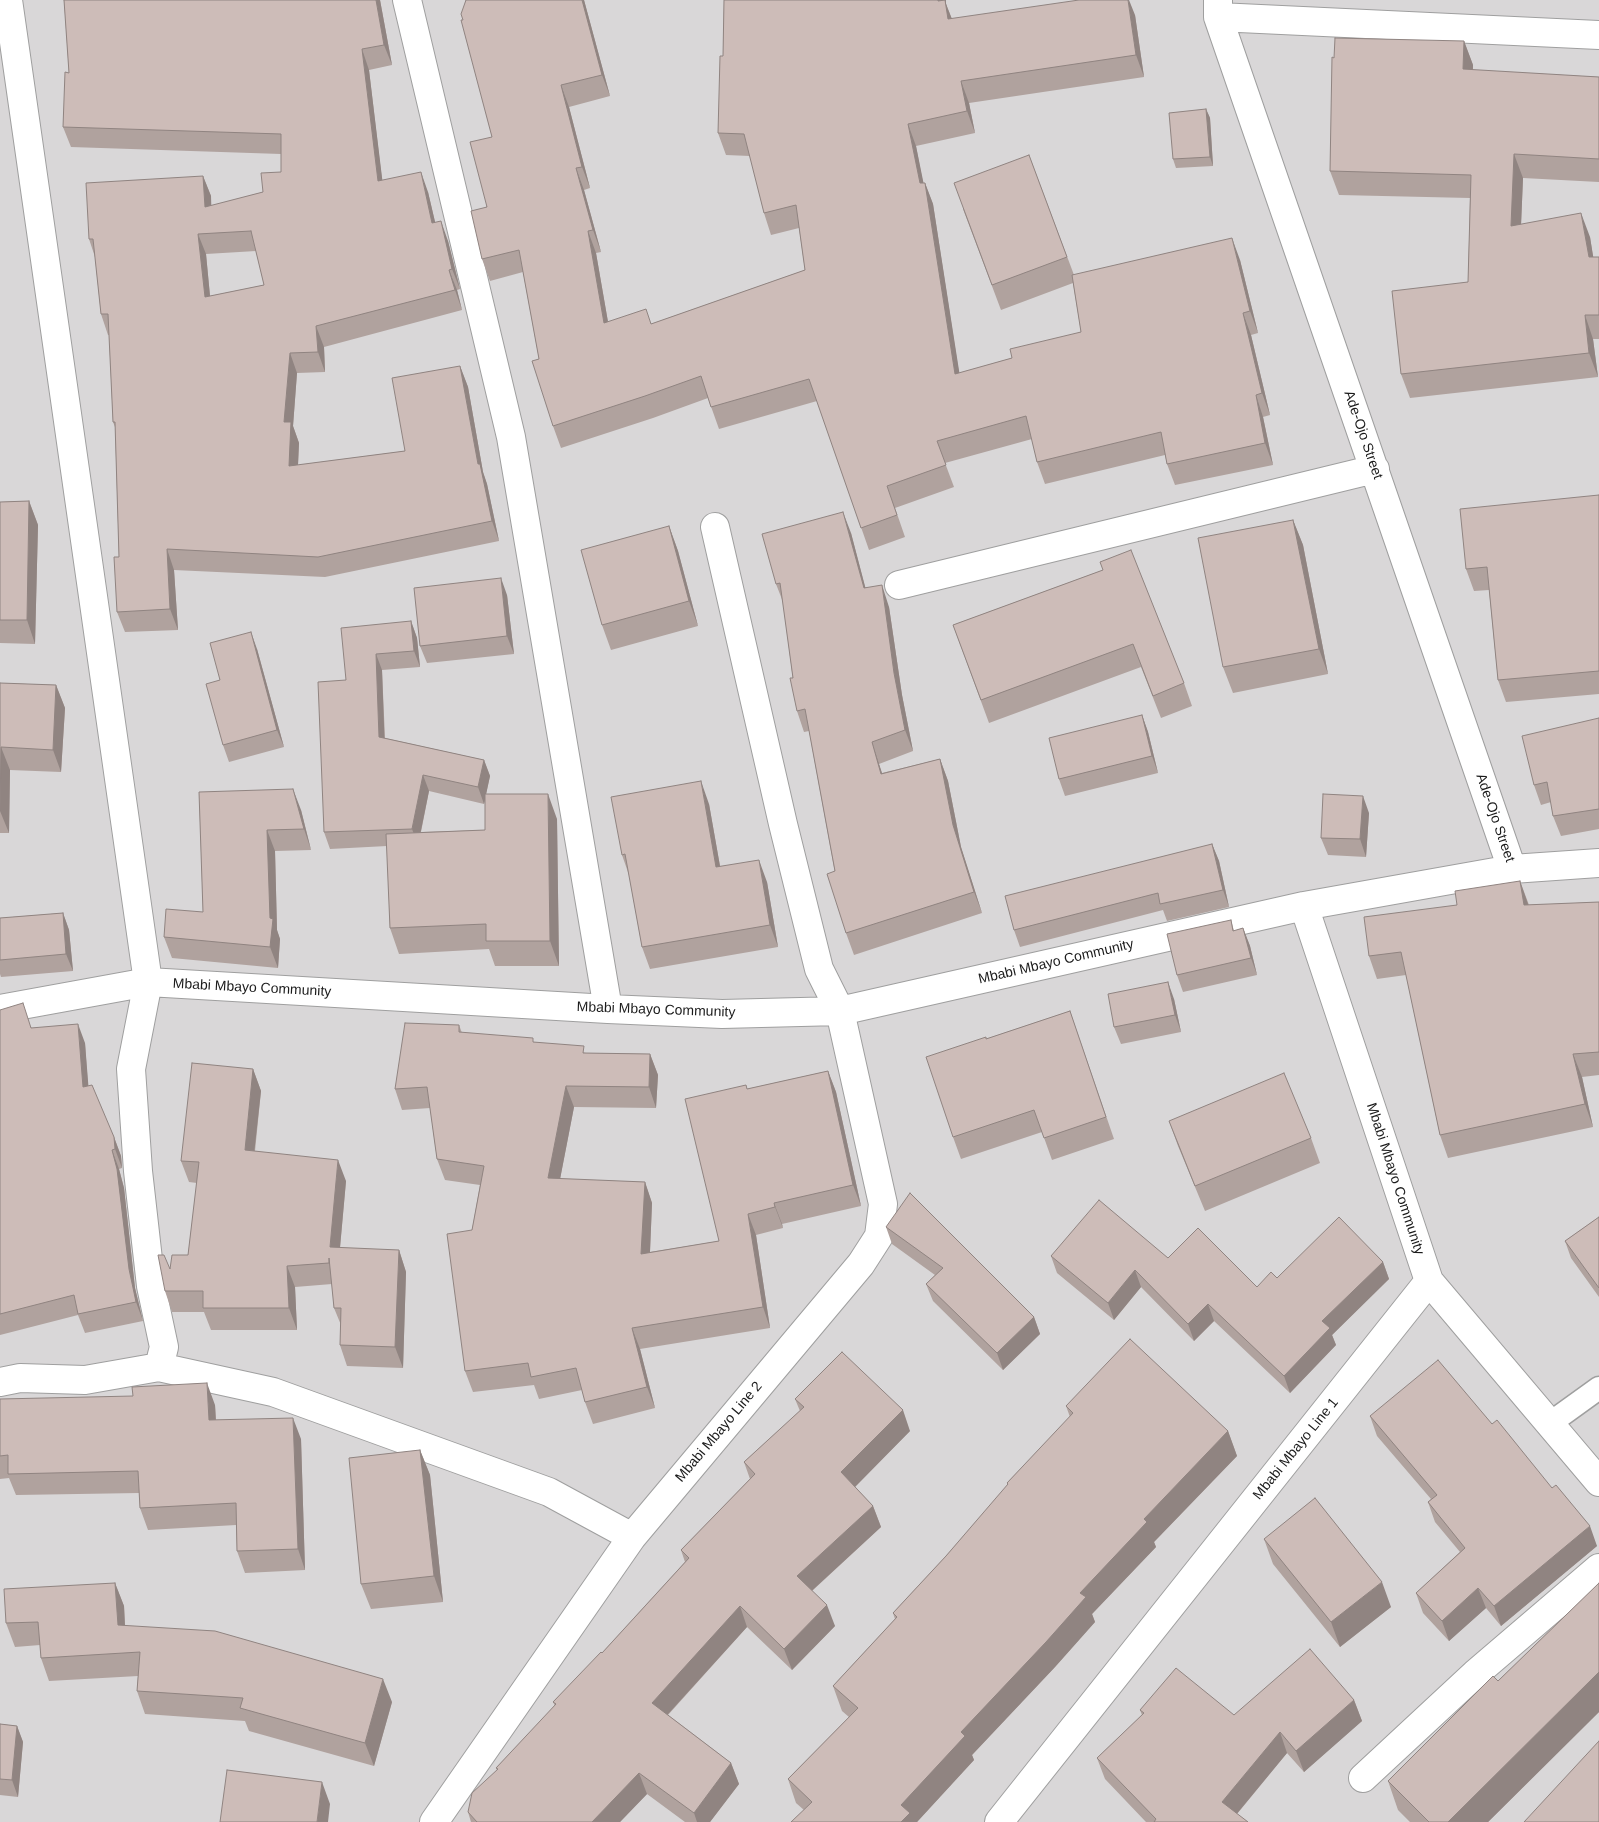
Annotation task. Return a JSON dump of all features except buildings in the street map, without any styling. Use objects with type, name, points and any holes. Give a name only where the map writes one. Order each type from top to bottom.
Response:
[{"type":"street","points":[[8,0],[148,982],[131,1069],[138,1170],[151,1286],[164,1347],[159,1367]]},
{"type":"street","points":[[407,0],[511,437],[608,1009]]},
{"type":"street","points":[[1218,9],[1599,35]]},
{"type":"street","name":"Ade-Ojo Street","points":[[1218,9],[1512,869]]},
{"type":"street","points":[[899,585],[1375,470]]},
{"type":"street","name":"Mbabi Mbayo Line 2","points":[[434,1822],[632,1537],[861,1264],[878,1236],[883,1204],[840,1011],[819,969],[783,824],[715,527]]},
{"type":"street","name":"Mbabi Mbayo Community","points":[[0,1009],[148,982],[722,1014],[840,1011],[1304,906],[1512,869],[1599,863]]},
{"type":"street","name":"Mbabi Mbayo Community","points":[[1304,906],[1429,1282]]},
{"type":"street","points":[[1429,1282],[1599,1482]]},
{"type":"street","name":"Mbabi Mbayo Line 1","points":[[998,1822],[1429,1282]]},
{"type":"street","points":[[0,1382],[20,1378],[85,1380],[159,1367],[273,1392],[549,1492],[632,1537]]},
{"type":"street","points":[[1363,1778],[1475,1674],[1599,1568]]},
{"type":"lane","points":[[1549,1424],[1599,1388]]},
{"type":"shaded area","points":[[0,0],[1599,0],[1599,1822],[0,1822]]}]
